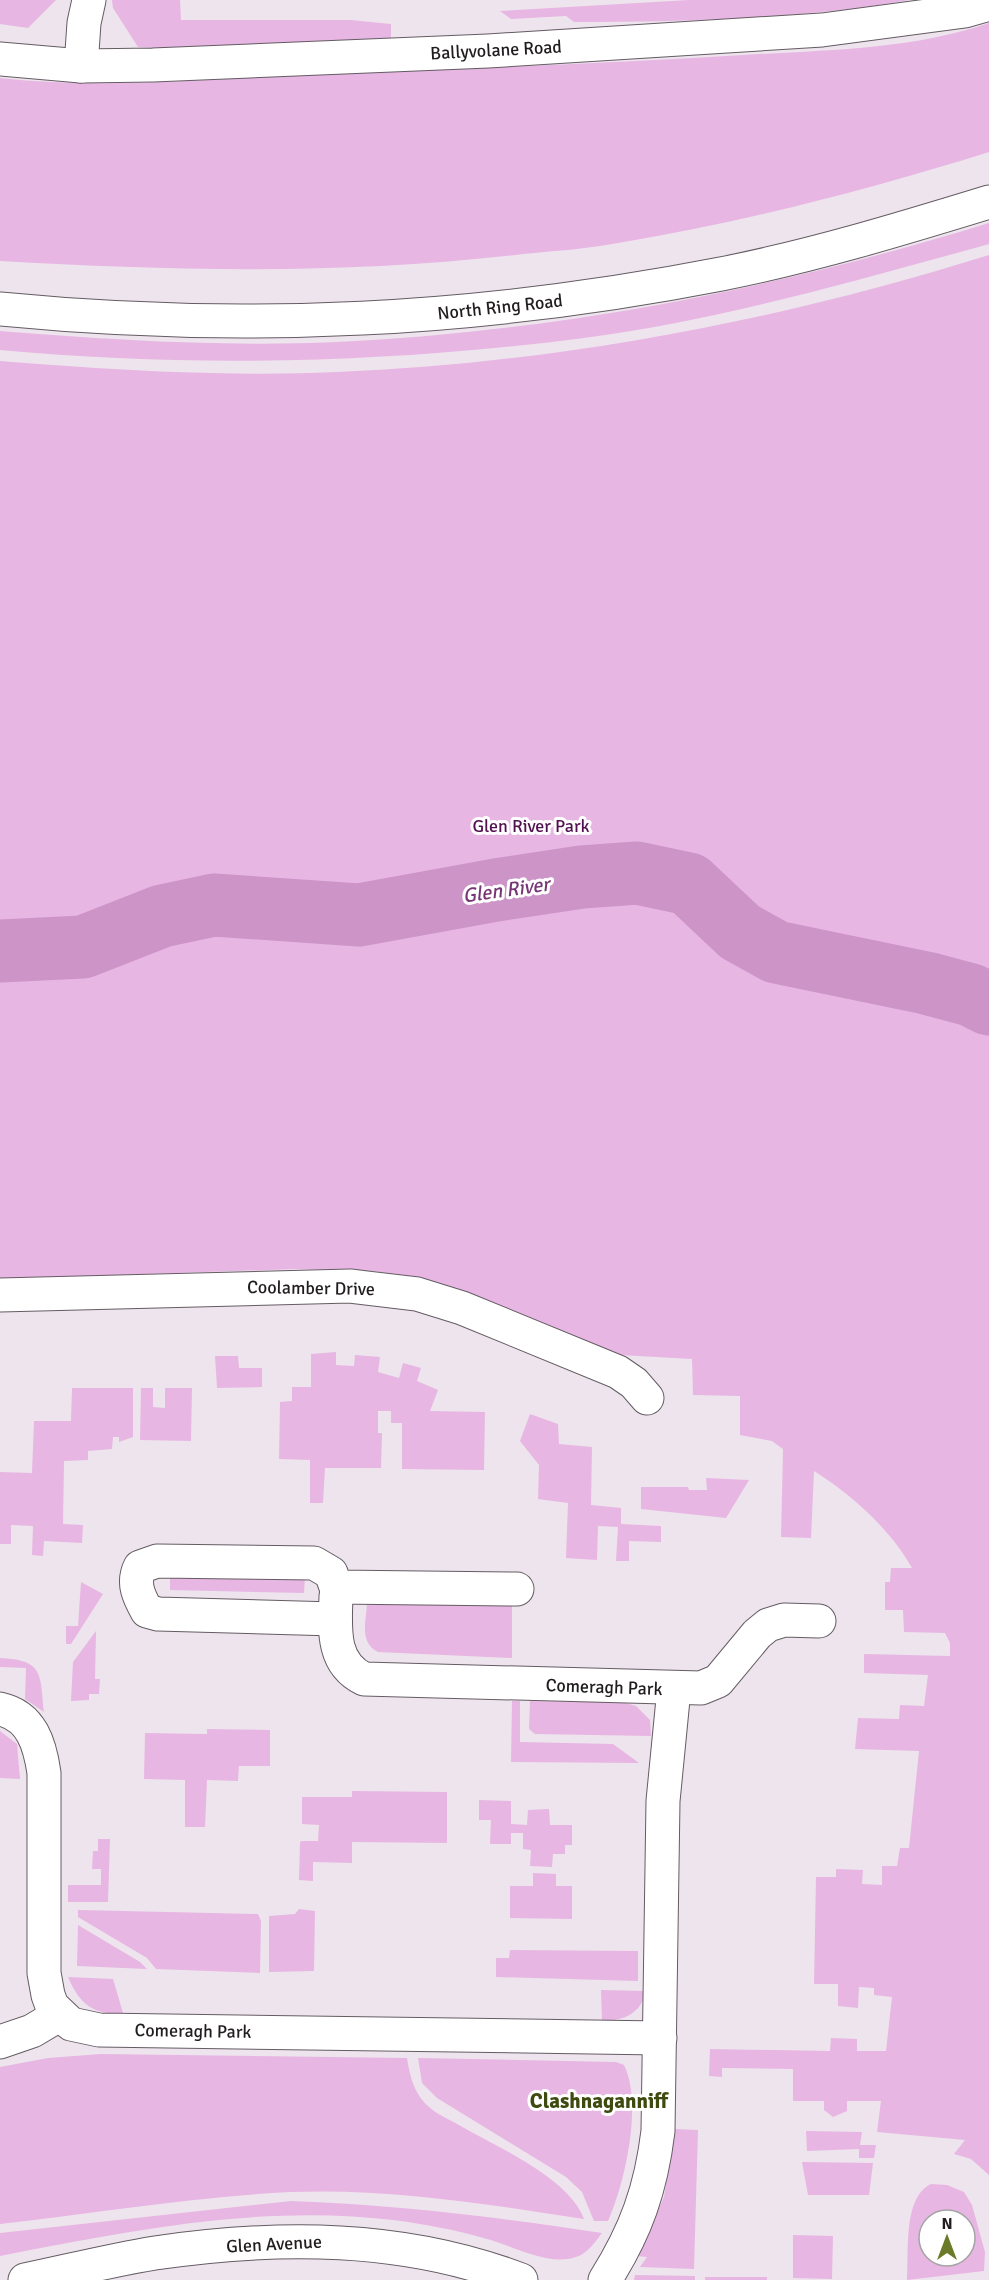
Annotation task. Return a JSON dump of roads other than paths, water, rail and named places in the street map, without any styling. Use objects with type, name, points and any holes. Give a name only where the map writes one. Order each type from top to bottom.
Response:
[{"type":"street","points":[[81,66],[84,23],[89,0]]},
{"type":"street","name":"Ballyvolane Road","points":[[0,59],[81,66],[488,51],[822,30],[953,13],[989,4]]},
{"type":"street","name":"North Ring Road","points":[[0,309],[151,320],[267,323],[380,318],[498,309],[612,294],[724,273],[807,254],[989,202]]},
{"type":"street","name":"Coolamber Drive","points":[[0,1295],[350,1286],[417,1294],[462,1308],[618,1372],[634,1383],[646,1398]]},
{"type":"street","points":[[335,1619],[158,1614],[147,1611],[137,1593],[136,1573],[140,1567],[157,1560],[314,1563],[331,1573],[336,1587],[517,1589]]},
{"type":"street","name":"Comeragh Park","points":[[336,1587],[337,1647],[351,1672],[364,1678],[674,1689],[663,1801],[658,2132],[652,2175],[638,2217],[605,2280]]},
{"type":"street","points":[[674,1689],[701,1688],[718,1682],[768,1625],[784,1620],[819,1621]]},
{"type":"street","points":[[0,1709],[9,1711],[28,1726],[40,1749],[44,1773],[44,1973],[51,2006],[59,2015],[32,2031],[0,2042]]},
{"type":"street","name":"Comeragh Park","points":[[59,2015],[71,2024],[99,2030],[660,2038]]},
{"type":"street","name":"Glen Avenue","points":[[25,2280],[155,2253],[275,2242],[330,2241],[385,2245],[441,2256],[483,2266],[521,2280]]},
{"type":"waterway","name":"Glen River","points":[[0,951],[83,947],[162,916],[214,905],[359,915],[582,877],[637,873],[689,884],[740,932],[776,952],[926,983],[971,995],[989,1004]]},
{"type":"district","name":"Clashnaganniff","points":[[599,2101]]},
{"type":"park label","name":"Glen River Park","points":[[531,826]]}]
